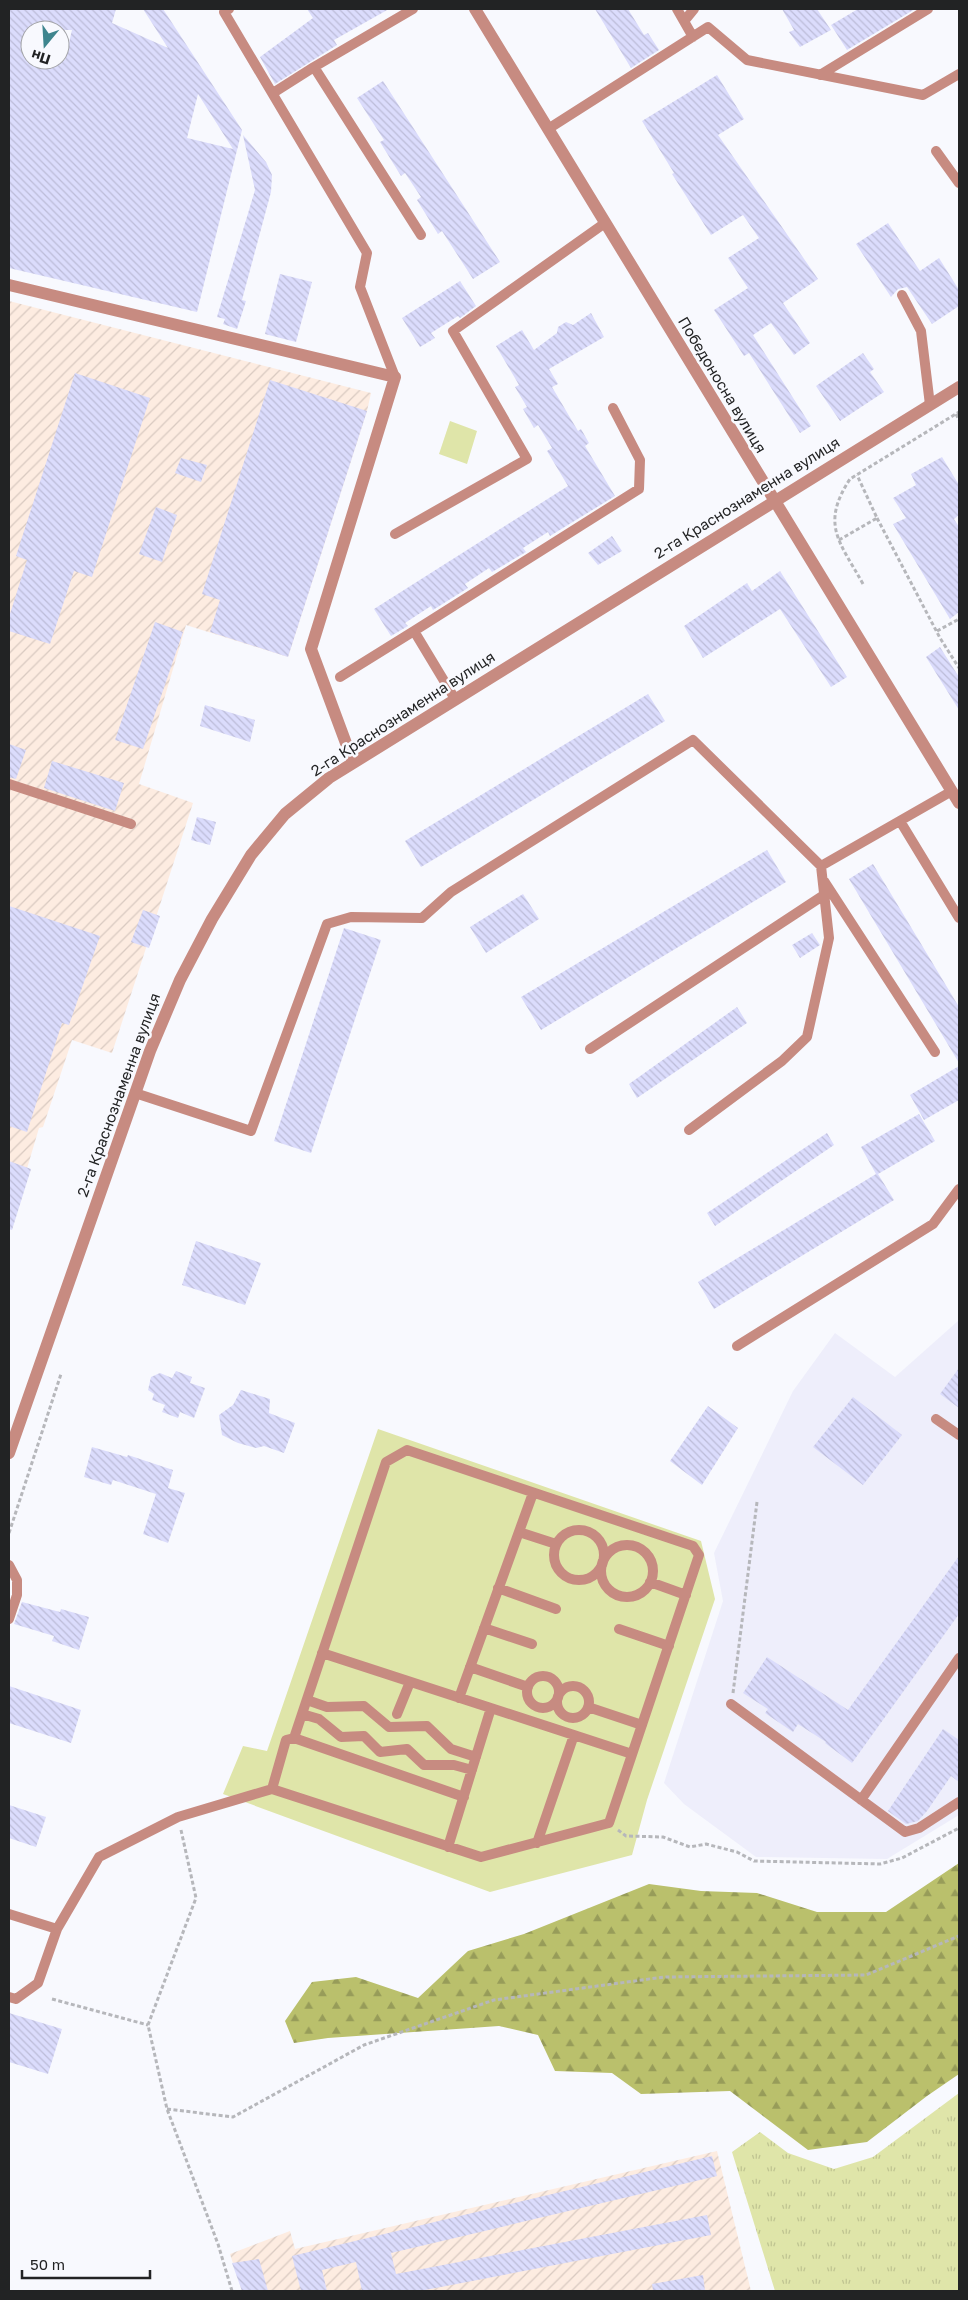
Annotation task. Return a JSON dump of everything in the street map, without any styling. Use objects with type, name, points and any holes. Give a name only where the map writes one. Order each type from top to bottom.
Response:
[{"type":"street","name":"Победоносна вулиця","points":[[475,9],[959,803]]},
{"type":"street","points":[[9,285],[395,378],[311,649],[353,762]]},
{"type":"street","name":"2-га Краснознаменна вулиця","points":[[9,1453],[13,1425],[150,1051],[180,980],[212,919],[251,854],[285,814],[328,778],[353,762],[959,387]]},
{"type":"lane","points":[[229,9],[224,12],[367,253],[360,287],[395,378]]},
{"type":"lane","points":[[273,93],[413,9]]},
{"type":"lane","points":[[678,9],[693,37]]},
{"type":"lane","points":[[685,20],[694,9]]},
{"type":"lane","points":[[820,75],[928,9]]},
{"type":"lane","points":[[548,129],[708,27],[748,60],[923,95],[959,74]]},
{"type":"lane","points":[[314,67],[421,235]]},
{"type":"lane","points":[[936,151],[959,183]]},
{"type":"lane","points":[[395,534],[527,459],[453,331],[605,223]]},
{"type":"lane","points":[[902,295],[921,331],[930,404]]},
{"type":"lane","points":[[340,677],[639,489],[640,460],[613,408]]},
{"type":"lane","points":[[414,631],[455,699]]},
{"type":"lane","points":[[135,1093],[250,1131],[327,924],[351,917],[422,918],[452,892],[693,740],[821,866],[829,938],[807,1037],[782,1061],[689,1130]]},
{"type":"lane","points":[[9,784],[131,824]]},
{"type":"lane","points":[[821,866],[952,791]]},
{"type":"lane","points":[[900,821],[959,918]]},
{"type":"lane","points":[[822,878],[935,1052]]},
{"type":"lane","points":[[590,1049],[824,895]]},
{"type":"lane","points":[[737,1346],[933,1224],[959,1189]]},
{"type":"lane","points":[[936,1419],[959,1435]]},
{"type":"lane","points":[[9,1997],[16,1999],[38,1983],[57,1929],[99,1857],[178,1817],[272,1789],[481,1857],[608,1824],[700,1555],[693,1546],[407,1450],[386,1462],[294,1738]]},
{"type":"lane","points":[[459,1698],[533,1493]]},
{"type":"lane","points":[[556,1544],[554,1561],[562,1574],[576,1581],[592,1578],[602,1566],[604,1558],[618,1546],[635,1546],[643,1550],[652,1565],[650,1582],[639,1594],[622,1597],[608,1589],[603,1582],[601,1574],[602,1566],[603,1549],[600,1541],[586,1531],[568,1532],[556,1544]]},
{"type":"lane","points":[[519,1532],[556,1544]]},
{"type":"lane","points":[[9,1565],[17,1580],[17,1595],[9,1619]]},
{"type":"lane","points":[[650,1582],[686,1595]]},
{"type":"lane","points":[[498,1588],[556,1609]]},
{"type":"lane","points":[[484,1628],[532,1644]]},
{"type":"lane","points":[[619,1629],[668,1646]]},
{"type":"lane","points":[[322,1653],[632,1754]]},
{"type":"lane","points":[[861,1800],[959,1658]]},
{"type":"lane","points":[[470,1667],[528,1687]]},
{"type":"lane","points":[[528,1687],[528,1698],[535,1706],[545,1708],[557,1699],[563,1689],[578,1686],[589,1697],[588,1707],[582,1715],[571,1718],[562,1713],[557,1699],[556,1684],[548,1678],[543,1677],[534,1680],[528,1687]]},
{"type":"lane","points":[[398,1714],[410,1682]]},
{"type":"lane","points":[[307,1700],[328,1707],[364,1706],[389,1728],[427,1726],[451,1749],[476,1757]]},
{"type":"lane","points":[[731,1704],[905,1832],[919,1828],[959,1802]]},
{"type":"lane","points":[[588,1707],[642,1725]]},
{"type":"lane","points":[[448,1847],[491,1708]]},
{"type":"lane","points":[[302,1714],[319,1719],[342,1737],[364,1736],[380,1752],[407,1749],[424,1765],[454,1765],[472,1770]]},
{"type":"lane","points":[[537,1842],[574,1735]]},
{"type":"lane","points":[[272,1789],[286,1740],[294,1738],[464,1797]]},
{"type":"lane","points":[[9,1914],[57,1929]]},
{"type":"path","points":[[863,584],[836,534],[834,517],[836,504],[850,479],[958,413],[959,420]]},
{"type":"path","points":[[857,475],[877,518],[936,631],[959,668]]},
{"type":"path","points":[[839,540],[877,518]]},
{"type":"path","points":[[936,631],[959,619]]},
{"type":"path","points":[[9,1533],[61,1374]]},
{"type":"path","points":[[731,1704],[757,1502]]},
{"type":"path","points":[[178,1817],[196,1898],[148,2025],[167,2109],[218,2244],[232,2291]]},
{"type":"path","points":[[608,1824],[626,1836],[663,1837],[690,1847],[706,1844],[737,1852],[754,1861],[870,1864],[880,1864],[902,1858],[959,1828]]},
{"type":"path","points":[[167,2109],[233,2117],[364,2045],[494,2000],[664,1977],[866,1975],[959,1936]]},
{"type":"path","points":[[52,1999],[148,2025]]},
{"type":"shaded area","points":[[9,301],[371,393],[367,411],[288,657],[186,625],[139,784],[193,803],[112,1053],[72,1040],[43,1127],[39,1128],[9,1229]]},
{"type":"shaded area","points":[[958,1321],[959,1815],[887,1859],[756,1857],[684,1804],[664,1783],[723,1601],[714,1553],[793,1391],[835,1333],[895,1377]]},
{"type":"shaded area","points":[[717,2151],[751,2291],[242,2291],[230,2254],[290,2231],[295,2249]]},
{"type":"green space","points":[[450,421],[477,431],[467,464],[439,454]]},
{"type":"green space","points":[[378,1429],[701,1541],[715,1599],[647,1800],[632,1855],[490,1892],[223,1794],[243,1746],[267,1751]]},
{"type":"green space","points":[[959,1863],[959,2074],[867,2142],[808,2150],[730,2091],[641,2094],[612,2073],[555,2071],[538,2035],[499,2026],[328,2038],[294,2043],[285,2021],[312,1982],[356,1977],[418,1998],[468,1951],[524,1934],[649,1884],[701,1891],[757,1893],[817,1912],[886,1912]]},
{"type":"green space","points":[[959,2093],[959,2291],[775,2291],[732,2152],[760,2132],[788,2153],[834,2169],[873,2157]]},
{"type":"building","points":[[9,9],[116,9],[112,23],[168,48],[143,9],[163,9],[242,130],[197,312],[9,268]],"holes":[[[198,94],[233,149],[187,138]]]},
{"type":"building","points":[[307,9],[389,9],[334,40],[337,45],[275,84],[260,57],[313,18]]},
{"type":"building","points":[[595,9],[628,9],[644,35],[648,33],[659,50],[631,68]]},
{"type":"building","points":[[782,9],[817,9],[831,30],[800,47],[789,32],[794,30]]},
{"type":"building","points":[[858,9],[915,9],[847,50],[831,25]]},
{"type":"building","points":[[717,75],[744,119],[718,135],[818,279],[783,303],[810,343],[794,355],[771,323],[753,335],[811,426],[800,433],[749,353],[744,356],[714,310],[748,288],[728,258],[759,238],[743,215],[711,235],[672,174],[674,173],[642,121]]},
{"type":"building","points":[[383,81],[500,262],[473,279],[442,231],[438,234],[417,200],[421,197],[405,173],[401,176],[380,142],[384,140],[357,98]]},
{"type":"building","points":[[243,135],[266,162],[272,175],[271,192],[242,300],[246,301],[237,329],[223,324],[225,319],[217,317],[255,190]]},
{"type":"building","points":[[888,223],[920,271],[939,258],[959,290],[959,306],[932,324],[907,287],[898,289],[891,297],[856,244]]},
{"type":"building","points":[[280,274],[312,282],[296,342],[265,334]]},
{"type":"building","points":[[460,281],[476,306],[460,318],[458,316],[431,333],[435,338],[420,347],[402,318]]},
{"type":"building","points":[[591,313],[604,337],[549,369],[558,384],[552,387],[578,431],[581,429],[589,443],[585,446],[615,496],[550,536],[548,532],[523,548],[526,552],[492,572],[489,568],[465,584],[468,588],[433,610],[431,606],[405,623],[408,626],[391,636],[374,609],[568,486],[547,451],[552,448],[538,425],[534,428],[523,409],[527,407],[515,387],[519,385],[496,346],[522,330],[534,350],[557,333],[558,327],[566,322],[573,325]]},
{"type":"building","points":[[863,353],[874,369],[870,372],[884,392],[840,421],[816,386]]},
{"type":"building","points":[[75,373],[150,398],[92,577],[74,571],[50,644],[9,631],[9,617],[27,560],[16,556]]},
{"type":"building","points":[[270,380],[367,411],[288,657],[210,632],[220,600],[202,594]]},
{"type":"building","points":[[942,457],[959,485],[959,515],[954,519],[959,527],[959,612],[950,619],[893,524],[906,518],[893,498],[916,485],[911,474]]},
{"type":"building","points":[[181,458],[207,465],[201,482],[175,473]]},
{"type":"building","points":[[156,507],[177,515],[162,562],[139,554]]},
{"type":"building","points":[[612,536],[622,551],[598,565],[588,553]]},
{"type":"building","points":[[780,571],[847,677],[831,687],[780,609],[703,658],[684,626],[747,583],[752,591]]},
{"type":"building","points":[[155,622],[183,632],[143,749],[115,740]]},
{"type":"building","points":[[940,647],[959,677],[959,710],[926,657]]},
{"type":"building","points":[[648,694],[665,721],[421,867],[405,841]]},
{"type":"building","points":[[205,705],[255,720],[250,742],[200,726]]},
{"type":"building","points":[[9,744],[26,750],[16,779],[9,777]]},
{"type":"building","points":[[52,761],[124,783],[115,811],[44,788]]},
{"type":"building","points":[[197,817],[216,822],[210,845],[191,840]]},
{"type":"building","points":[[767,850],[786,882],[541,1030],[521,997]]},
{"type":"building","points":[[873,864],[959,1007],[959,1063],[849,879]]},
{"type":"building","points":[[523,894],[539,919],[486,953],[470,927]]},
{"type":"building","points":[[9,906],[100,936],[69,1025],[62,1023],[27,1132],[9,1126]]},
{"type":"building","points":[[143,910],[160,916],[149,948],[131,942]]},
{"type":"building","points":[[344,928],[381,940],[311,1153],[274,1141]]},
{"type":"building","points":[[812,933],[820,945],[800,958],[792,945]]},
{"type":"building","points":[[737,1007],[747,1023],[637,1098],[629,1084]]},
{"type":"building","points":[[959,1066],[959,1100],[924,1120],[910,1095]]},
{"type":"building","points":[[919,1114],[935,1141],[878,1174],[894,1200],[714,1309],[698,1282],[876,1174],[861,1147]]},
{"type":"building","points":[[827,1133],[834,1145],[715,1226],[707,1213]]},
{"type":"building","points":[[9,1161],[31,1169],[12,1230],[9,1229]]},
{"type":"building","points":[[196,1241],[261,1263],[245,1305],[182,1285]]},
{"type":"building","points":[[959,1368],[959,1408],[940,1394]]},
{"type":"building","points":[[176,1371],[192,1377],[190,1383],[205,1388],[194,1418],[180,1412],[178,1418],[162,1412],[165,1405],[152,1400],[154,1394],[148,1390],[151,1377],[160,1373],[172,1378]]},
{"type":"building","points":[[241,1390],[270,1399],[269,1413],[295,1423],[284,1453],[264,1446],[256,1448],[238,1443],[222,1435],[219,1415],[233,1405]]},
{"type":"building","points":[[853,1397],[902,1435],[863,1485],[813,1447]]},
{"type":"building","points":[[708,1406],[738,1428],[702,1485],[670,1461]]},
{"type":"building","points":[[92,1447],[127,1457],[128,1455],[173,1470],[168,1488],[185,1493],[168,1543],[143,1534],[156,1494],[113,1480],[111,1485],[84,1477]]},
{"type":"building","points":[[959,1556],[959,1614],[852,1763],[826,1742],[798,1724],[793,1732],[765,1713],[768,1709],[743,1693],[767,1657],[848,1710]]},
{"type":"building","points":[[22,1602],[60,1612],[61,1609],[89,1617],[79,1650],[52,1641],[54,1636],[14,1624]]},
{"type":"building","points":[[9,1686],[81,1710],[71,1743],[9,1723]]},
{"type":"building","points":[[943,1729],[959,1740],[959,1782],[951,1776],[918,1821],[906,1824],[888,1811]]},
{"type":"building","points":[[9,1805],[46,1817],[36,1847],[9,1838]]},
{"type":"building","points":[[9,2013],[62,2029],[48,2074],[9,2062]]},
{"type":"building","points":[[712,2156],[717,2176],[391,2253],[396,2274],[707,2215],[711,2235],[420,2291],[362,2291],[356,2262],[322,2270],[327,2291],[301,2291],[292,2256]]},
{"type":"building","points":[[259,2259],[268,2291],[242,2291],[232,2263]]},
{"type":"building","points":[[703,2275],[705,2291],[653,2291],[652,2284]]}]
